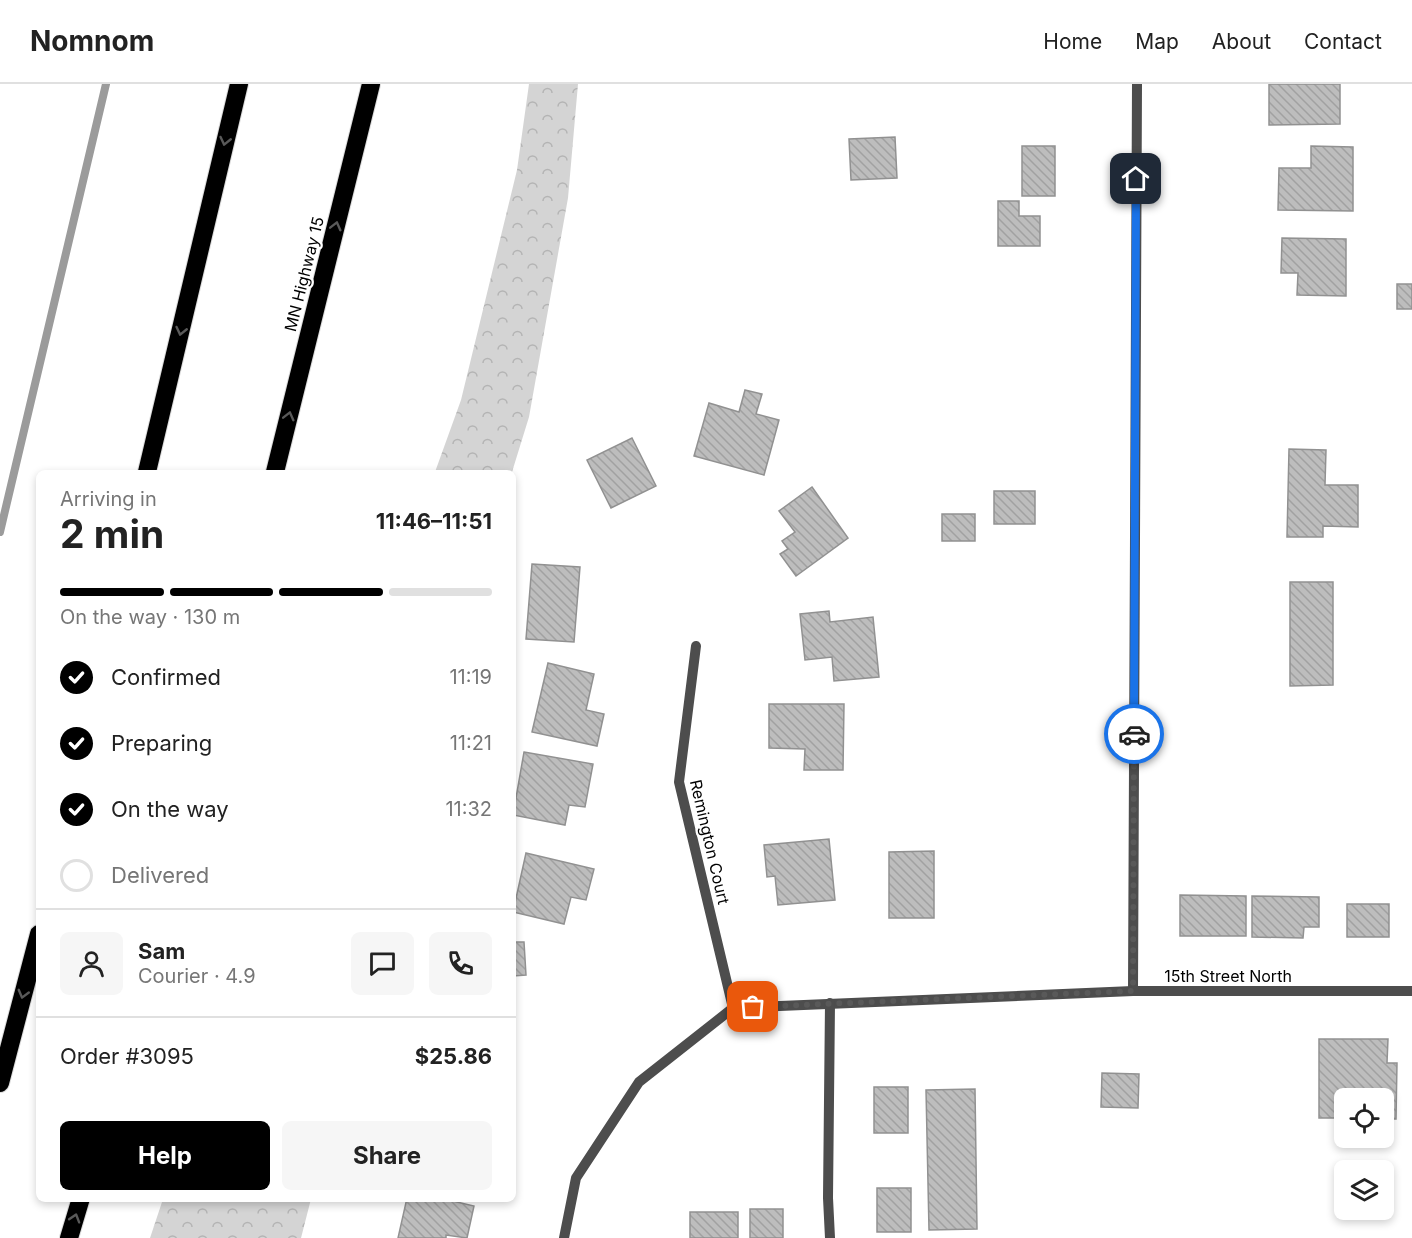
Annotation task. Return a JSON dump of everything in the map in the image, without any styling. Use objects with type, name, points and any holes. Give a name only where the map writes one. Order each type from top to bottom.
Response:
[{"type":"highway","points":[[147,470],[239,84]]},
{"type":"highway","name":"MN Highway 15","points":[[275,470],[371,84]]},
{"type":"highway","points":[[0,1083],[36,945]]},
{"type":"highway","points":[[69,1238],[80,1202]]},
{"type":"street","points":[[1133,991],[1137,84]]},
{"type":"street","name":"Remington Court","points":[[696,646],[679,782],[733,1008]]},
{"type":"street","name":"15th Street North","points":[[733,1008],[1133,991],[1412,991]]},
{"type":"street","points":[[830,1238],[828,1198],[831,1003]]},
{"type":"street","points":[[564,1238],[576,1178],[639,1082],[733,1008]]},
{"type":"green space","points":[[529,84],[578,84],[568,198],[529,417],[513,470],[436,470],[461,400],[517,170]]},
{"type":"green space","points":[[162,1202],[310,1202],[301,1238],[150,1238]]},
{"type":"building","points":[[1269,84],[1340,84],[1340,124],[1269,125]]},
{"type":"building","points":[[895,137],[897,178],[851,180],[849,139]]},
{"type":"building","points":[[1022,146],[1055,146],[1055,196],[1022,196]]},
{"type":"building","points":[[1311,146],[1353,147],[1353,211],[1278,210],[1279,168],[1311,168]]},
{"type":"building","points":[[998,201],[1019,201],[1019,216],[1040,216],[1040,246],[998,246]]},
{"type":"building","points":[[1282,238],[1346,239],[1346,296],[1297,295],[1298,273],[1281,273]]},
{"type":"building","points":[[1397,284],[1412,284],[1412,309],[1397,309]]},
{"type":"building","points":[[745,390],[762,394],[756,414],[779,420],[764,475],[694,456],[709,403],[739,412]]},
{"type":"building","points":[[632,438],[656,486],[611,508],[587,460]]},
{"type":"building","points":[[1289,449],[1326,450],[1325,485],[1358,485],[1358,527],[1323,526],[1323,537],[1287,537]]},
{"type":"building","points":[[812,487],[848,538],[796,576],[780,554],[788,549],[782,541],[795,532],[779,511]]},
{"type":"building","points":[[994,491],[1035,491],[1035,524],[994,524]]},
{"type":"building","points":[[942,514],[975,514],[975,541],[942,541]]},
{"type":"building","points":[[532,564],[580,567],[574,642],[526,639]]},
{"type":"building","points":[[1290,582],[1333,582],[1333,685],[1290,686]]},
{"type":"building","points":[[829,611],[830,622],[873,617],[879,677],[834,681],[832,657],[805,660],[800,614]]},
{"type":"building","points":[[548,663],[594,674],[586,710],[604,714],[597,746],[532,732]]},
{"type":"building","points":[[769,704],[844,704],[843,770],[804,770],[805,749],[769,748]]},
{"type":"building","points":[[524,752],[593,764],[585,807],[569,805],[565,825],[516,816],[516,798]]},
{"type":"building","points":[[829,839],[835,900],[778,905],[775,876],[767,877],[764,845]]},
{"type":"building","points":[[934,851],[934,918],[889,918],[889,852]]},
{"type":"building","points":[[526,853],[594,869],[586,900],[571,897],[564,924],[516,913],[516,898]]},
{"type":"building","points":[[1180,895],[1246,896],[1246,936],[1180,936]]},
{"type":"building","points":[[1252,896],[1319,897],[1319,927],[1304,927],[1303,938],[1252,937]]},
{"type":"building","points":[[1347,904],[1389,904],[1389,937],[1347,937]]},
{"type":"building","points":[[516,942],[524,942],[526,975],[516,976]]},
{"type":"building","points":[[1319,1039],[1388,1039],[1387,1063],[1397,1063],[1396,1119],[1394,1119],[1394,1088],[1334,1088],[1334,1118],[1319,1118]]},
{"type":"building","points":[[1102,1073],[1139,1074],[1138,1108],[1101,1107]]},
{"type":"building","points":[[874,1087],[908,1087],[908,1133],[874,1133]]},
{"type":"building","points":[[975,1089],[977,1229],[929,1230],[926,1090]]},
{"type":"building","points":[[877,1188],[911,1188],[911,1232],[877,1232]]},
{"type":"building","points":[[406,1202],[457,1202],[474,1206],[467,1238],[446,1235],[446,1238],[398,1238]]},
{"type":"building","points":[[750,1209],[783,1209],[783,1238],[750,1238]]},
{"type":"building","points":[[690,1212],[738,1212],[738,1238],[690,1238]]},
{"type":"waterway","points":[[0,532],[106,84]]},
{"type":"way so far","points":[[753,1007],[1133,991],[1134,734]]},
{"type":"route","points":[[1134,734],[1136,179]]}]
